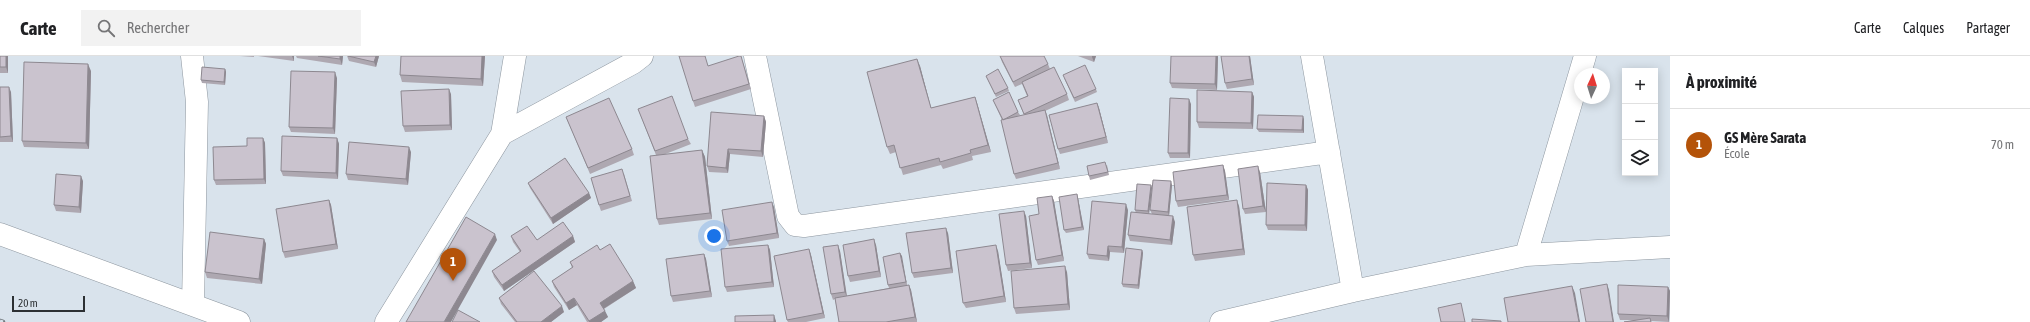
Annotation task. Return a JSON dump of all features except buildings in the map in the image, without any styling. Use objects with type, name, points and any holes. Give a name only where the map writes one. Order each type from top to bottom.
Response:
[{"type":"street","points":[[192,56],[197,102],[192,304]]},
{"type":"street","points":[[386,322],[502,134],[515,56]]},
{"type":"street","points":[[502,134],[633,63],[642,56]]},
{"type":"street","points":[[755,56],[788,216],[795,225],[804,226],[1329,152]]},
{"type":"street","points":[[1312,56],[1353,291]]},
{"type":"street","points":[[1526,255],[1585,56]]},
{"type":"street","points":[[0,234],[239,322]]},
{"type":"street","points":[[1221,322],[1353,291],[1526,255],[1670,247]]},
{"type":"place","name":"GS Mère Sarata","points":[[453,281]]}]
